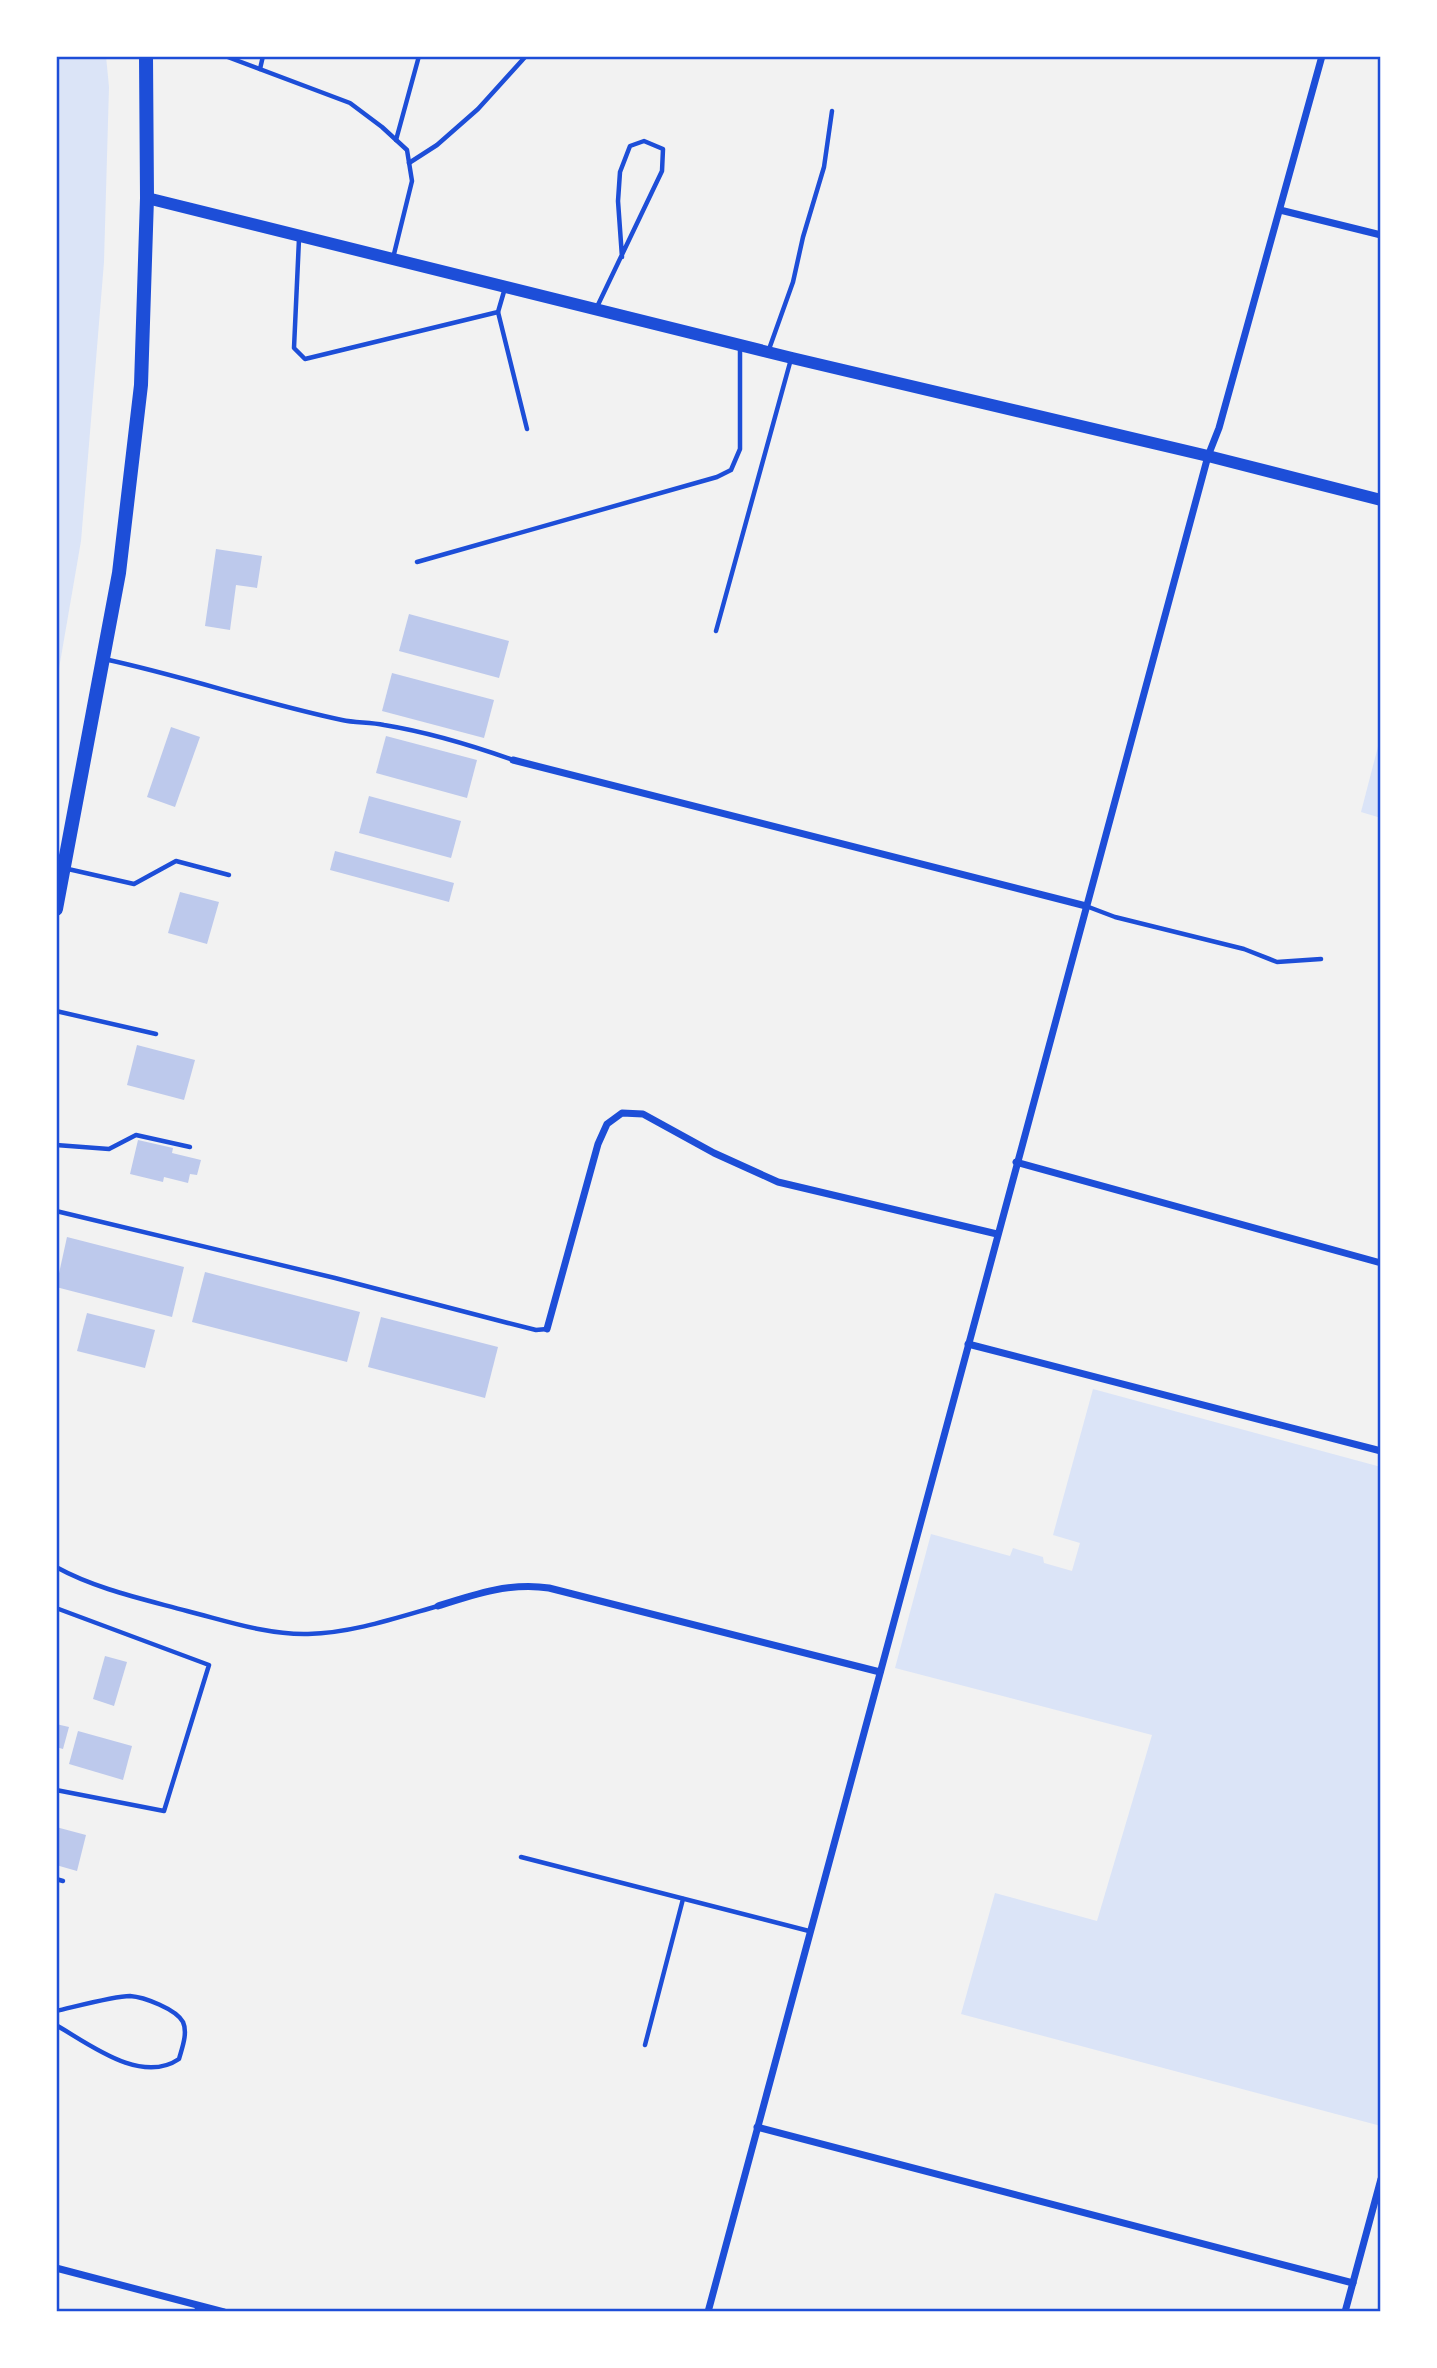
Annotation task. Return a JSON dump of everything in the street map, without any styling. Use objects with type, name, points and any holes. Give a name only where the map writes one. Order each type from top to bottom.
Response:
[{"type":"main road","points":[[56,909],[119,573],[141,386],[147,198],[146,56]]},
{"type":"street","points":[[708,2312],[1208,456],[1219,428],[1322,56]]},
{"type":"street","points":[[147,198],[1381,500]]},
{"type":"street","points":[[1280,211],[1381,235]]},
{"type":"street","points":[[513,760],[1086,906]]},
{"type":"street","points":[[547,1329],[598,1143],[607,1124],[622,1113],[643,1114],[714,1153],[778,1182],[997,1234]]},
{"type":"street","points":[[1016,1162],[1381,1263]]},
{"type":"street","points":[[968,1344],[1381,1451]]},
{"type":"street","points":[[438,1606],[504,1588],[529,1585],[550,1588],[880,1672]]},
{"type":"street","points":[[757,2127],[1353,2283]]},
{"type":"street","points":[[1345,2312],[1381,2179]]},
{"type":"street","points":[[56,2268],[197,2309],[224,2312]]},
{"type":"lane","points":[[225,56],[350,103],[407,150],[412,181],[393,259]]},
{"type":"lane","points":[[260,69],[263,56]]},
{"type":"lane","points":[[396,140],[419,56]]},
{"type":"lane","points":[[409,163],[437,145],[478,109],[526,56]]},
{"type":"lane","points":[[768,352],[793,282],[824,167],[832,111]]},
{"type":"lane","points":[[596,310],[622,257],[662,170],[663,149],[644,141],[630,146],[620,172],[618,201],[622,257]]},
{"type":"lane","points":[[299,236],[293,348],[305,359],[498,312]]},
{"type":"lane","points":[[506,287],[498,312],[527,429]]},
{"type":"lane","points":[[417,562],[717,477],[732,470],[740,449],[740,345]]},
{"type":"lane","points":[[716,631],[792,358]]},
{"type":"lane","points":[[103,659],[163,671],[216,688],[345,721],[383,724],[482,749],[513,760]]},
{"type":"lane","points":[[64,868],[134,884],[176,861],[229,875]]},
{"type":"lane","points":[[1086,906],[1115,917],[1244,949],[1277,962],[1321,959]]},
{"type":"lane","points":[[56,1011],[156,1034]]},
{"type":"lane","points":[[56,1145],[109,1149],[136,1135],[190,1147]]},
{"type":"lane","points":[[56,1211],[335,1278],[508,1324],[536,1330],[547,1329]]},
{"type":"lane","points":[[56,1567],[128,1595],[282,1633],[337,1632],[438,1606]]},
{"type":"lane","points":[[56,1608],[209,1665],[164,1811],[56,1790]]},
{"type":"lane","points":[[521,1857],[809,1931]]},
{"type":"lane","points":[[56,1879],[63,1881]]},
{"type":"lane","points":[[645,2045],[683,1899]]},
{"type":"lane","points":[[56,2011],[130,1996],[158,2003],[176,2014],[183,2022],[185,2034],[179,2059],[169,2066],[150,2068],[121,2061],[56,2025]]},
{"type":"shaded area","points":[[56,56],[106,56],[109,87],[104,262],[81,541],[56,686]]},
{"type":"shaded area","points":[[1381,735],[1381,818],[1361,812]]},
{"type":"shaded area","points":[[1093,1389],[1381,1467],[1381,2126],[961,2014],[995,1893],[1097,1921],[1152,1735],[895,1668],[931,1534],[1010,1556],[1013,1548],[1043,1557],[1044,1563],[1072,1571],[1080,1543],[1053,1535]]},
{"type":"building","points":[[216,549],[262,556],[257,588],[236,585],[230,630],[205,626]]},
{"type":"building","points":[[409,614],[509,641],[499,678],[399,651]]},
{"type":"building","points":[[392,673],[494,700],[484,738],[382,711]]},
{"type":"building","points":[[171,727],[200,737],[175,807],[147,797]]},
{"type":"building","points":[[386,736],[477,760],[467,798],[376,773]]},
{"type":"building","points":[[369,796],[461,821],[451,858],[359,833]]},
{"type":"building","points":[[335,851],[454,883],[449,902],[330,870]]},
{"type":"building","points":[[180,892],[219,902],[207,944],[168,933]]},
{"type":"building","points":[[137,1045],[195,1060],[184,1100],[127,1085]]},
{"type":"building","points":[[138,1140],[173,1148],[172,1153],[201,1160],[197,1175],[190,1174],[188,1183],[164,1177],[163,1182],[130,1174]]},
{"type":"building","points":[[67,1237],[184,1267],[172,1317],[56,1287]]},
{"type":"building","points":[[205,1272],[360,1312],[347,1362],[192,1322]]},
{"type":"building","points":[[87,1313],[155,1330],[145,1368],[77,1351]]},
{"type":"building","points":[[381,1317],[498,1347],[485,1398],[368,1367]]},
{"type":"building","points":[[105,1656],[127,1662],[114,1706],[93,1699]]},
{"type":"building","points":[[56,1724],[69,1727],[63,1749],[56,1747]]},
{"type":"building","points":[[78,1731],[132,1746],[123,1780],[69,1764]]},
{"type":"building","points":[[56,1827],[86,1835],[77,1871],[56,1865]]}]
